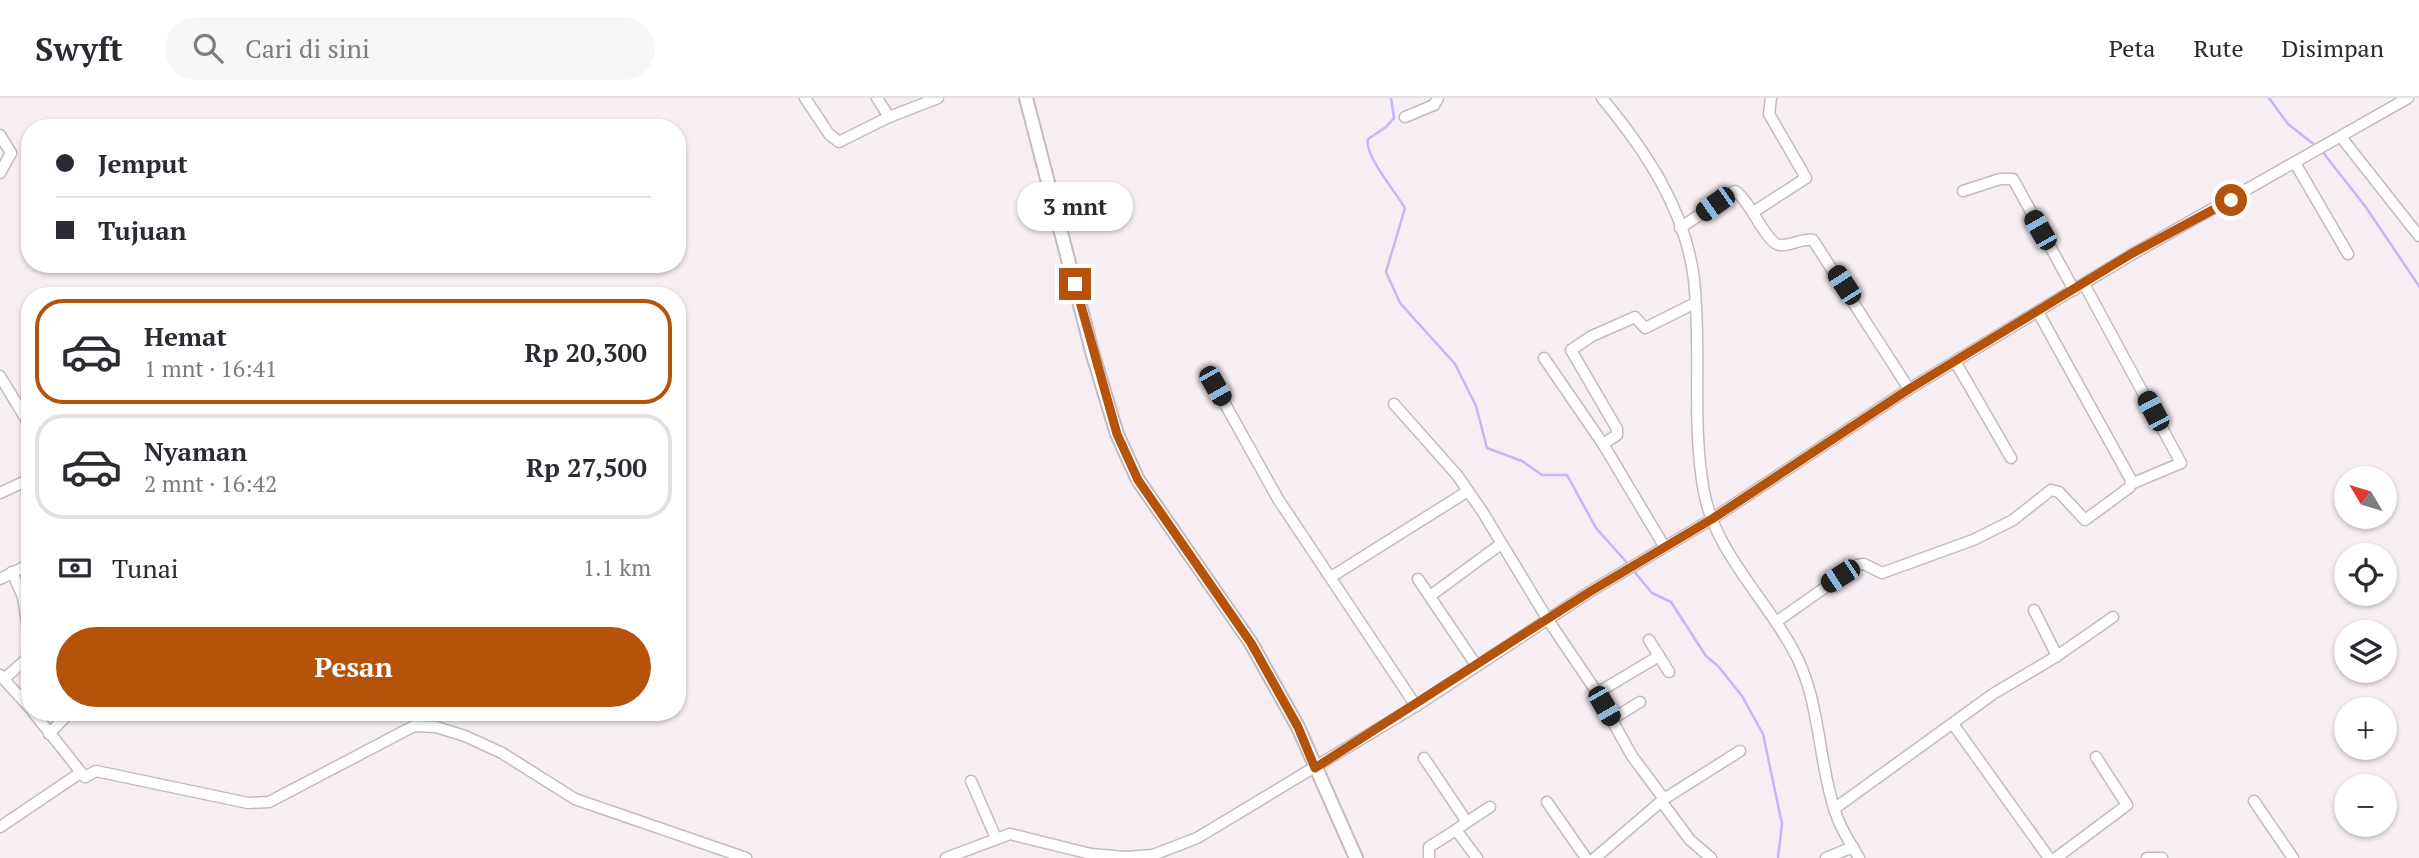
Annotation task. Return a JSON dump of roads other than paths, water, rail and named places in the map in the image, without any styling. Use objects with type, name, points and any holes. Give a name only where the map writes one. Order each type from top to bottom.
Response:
[{"type":"street","points":[[805,98],[829,134],[839,142],[889,117],[937,98]]},
{"type":"street","points":[[877,98],[889,117]]},
{"type":"street","points":[[1026,98],[1093,355],[1117,434],[1138,480],[1251,643],[1298,727],[1356,858]]},
{"type":"street","points":[[1405,117],[1434,104],[1438,98]]},
{"type":"street","points":[[1602,98],[1654,168],[1680,228],[1693,270],[1698,418],[1704,492],[1712,519],[1759,600],[1776,622],[1801,669],[1818,726],[1834,809],[1859,858]]},
{"type":"street","points":[[1755,211],[1805,178],[1769,114],[1771,98]]},
{"type":"street","points":[[946,858],[1010,834],[1027,836],[1091,854],[1153,855],[1197,838],[1416,706],[1664,546],[1712,519],[1909,389],[2084,284],[2408,98]]},
{"type":"street","points":[[0,135],[11,153],[0,173]]},
{"type":"street","points":[[2341,137],[2419,236]]},
{"type":"street","points":[[2295,163],[2348,254]]},
{"type":"street","points":[[1963,191],[2000,179],[2013,179],[2074,290]]},
{"type":"street","points":[[1680,228],[1732,192],[1738,192],[1755,211],[1762,227],[1776,244],[1808,239],[1817,244],[1909,389]]},
{"type":"street","points":[[1776,622],[1857,565],[1864,564],[1882,573],[1962,545],[2012,520],[2051,490],[2059,492],[2085,520],[2131,484],[2181,463],[2084,284]]},
{"type":"street","points":[[1603,444],[1616,435],[1617,429],[1571,350],[1635,317],[1645,328],[1695,303]]},
{"type":"street","points":[[2038,312],[2131,484]]},
{"type":"street","points":[[1544,358],[1603,444],[1664,546]]},
{"type":"street","points":[[1956,363],[2011,457]]},
{"type":"street","points":[[0,376],[21,411]]},
{"type":"street","points":[[1215,386],[1278,499],[1416,706]]},
{"type":"street","points":[[1394,404],[1468,491],[1597,694],[1648,782],[1690,840],[1711,858]]},
{"type":"street","points":[[0,493],[21,482]]},
{"type":"street","points":[[1331,577],[1468,491]]},
{"type":"street","points":[[1430,596],[1501,544]]},
{"type":"street","points":[[0,579],[21,568]]},
{"type":"street","points":[[12,572],[21,592]]},
{"type":"street","points":[[1418,579],[1476,665]]},
{"type":"street","points":[[2034,610],[2057,656]]},
{"type":"street","points":[[1834,809],[2002,688],[2057,656],[2113,617]]},
{"type":"street","points":[[1650,640],[1669,672]]},
{"type":"street","points":[[1597,694],[1659,656]]},
{"type":"street","points":[[21,663],[2,677],[21,698]]},
{"type":"street","points":[[1612,719],[1640,702]]},
{"type":"street","points":[[40,721],[85,777]]},
{"type":"street","points":[[49,734],[61,721]]},
{"type":"street","points":[[1953,724],[2049,858]]},
{"type":"street","points":[[85,777],[96,771],[262,804],[279,799],[414,726],[427,725],[465,736],[502,753],[575,799],[746,858]]},
{"type":"street","points":[[1595,858],[1662,800],[1740,751]]},
{"type":"street","points":[[2056,858],[2127,805],[2096,757]]},
{"type":"street","points":[[1424,758],[1467,822]]},
{"type":"street","points":[[0,827],[80,774],[85,777]]},
{"type":"street","points":[[971,781],[996,838]]},
{"type":"street","points":[[2254,801],[2293,858]]},
{"type":"street","points":[[1547,802],[1587,858]]},
{"type":"street","points":[[1429,858],[1429,847],[1490,807]]},
{"type":"street","points":[[1456,831],[1477,858]]},
{"type":"street","points":[[1826,858],[1853,847]]},
{"type":"street","points":[[2147,858],[2162,858]]},
{"type":"waterway","points":[[1391,98],[1394,118],[1368,139],[1368,146],[1375,163],[1405,208],[1386,272],[1400,303],[1455,364],[1476,406],[1487,448],[1522,461],[1542,475],[1567,475],[1596,528],[1629,565]]},
{"type":"waterway","points":[[2269,98],[2288,124],[2316,146]]},
{"type":"waterway","points":[[2321,150],[2365,206],[2419,286]]},
{"type":"waterway","points":[[1633,570],[1652,593],[1671,602],[1706,656],[1718,666],[1742,696],[1763,734],[1782,824],[1778,858]]}]
